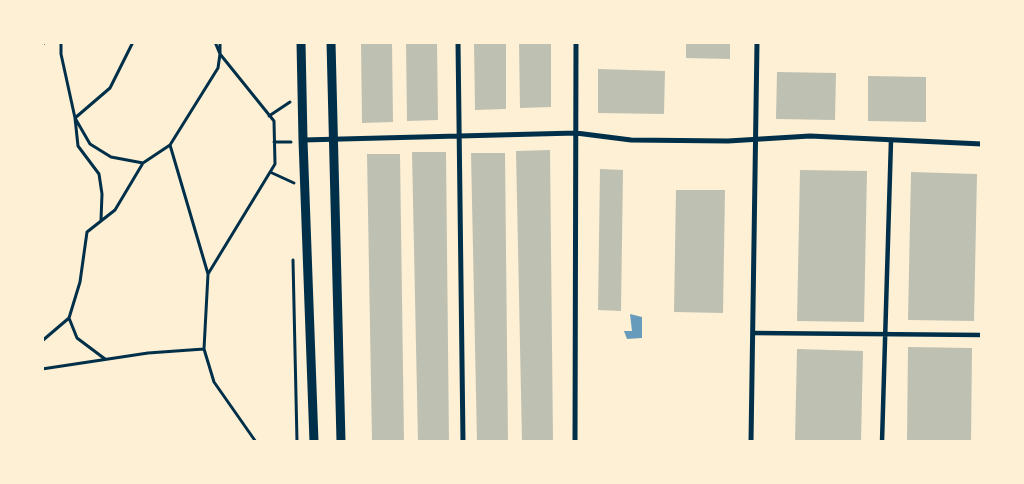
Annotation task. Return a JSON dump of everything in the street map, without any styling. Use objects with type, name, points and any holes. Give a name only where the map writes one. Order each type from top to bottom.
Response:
[{"type":"street","points":[[301,42],[314,442]]},
{"type":"street","points":[[332,42],[341,442]]},
{"type":"street","points":[[458,42],[463,442]]},
{"type":"street","points":[[575,442],[576,42]]},
{"type":"street","points":[[752,442],[757,42]]},
{"type":"street","points":[[303,140],[576,133],[631,140],[756,140],[810,136],[982,144]]},
{"type":"street","points":[[882,442],[891,140]]},
{"type":"street","points":[[753,333],[884,336],[982,335]]},
{"type":"path","points":[[61,42],[61,54],[78,146],[99,174],[102,194],[101,220]]},
{"type":"path","points":[[74,118],[110,88],[134,42]]},
{"type":"path","points":[[208,274],[275,164],[274,121],[220,54],[215,42]]},
{"type":"path","points":[[42,341],[69,318],[80,282],[87,232],[115,210],[143,163],[170,145],[218,68],[220,42]]},
{"type":"path","points":[[74,118],[90,144],[111,157],[143,163]]},
{"type":"path","points":[[274,142],[291,142]]},
{"type":"path","points":[[170,145],[208,274],[204,349],[214,382],[256,442]]},
{"type":"path","points":[[69,318],[77,338],[105,359]]},
{"type":"path","points":[[42,369],[148,353],[204,349]]},
{"type":"water","points":[[630,314],[642,317],[642,338],[627,339],[624,331],[632,331]]},
{"type":"building","points":[[361,42],[392,42],[393,122],[362,123]]},
{"type":"building","points":[[406,42],[437,42],[438,120],[407,121]]},
{"type":"building","points":[[474,42],[506,42],[506,109],[475,110]]},
{"type":"building","points":[[519,42],[551,42],[551,107],[520,108]]},
{"type":"building","points":[[686,42],[730,42],[730,59],[686,58]]},
{"type":"building","points":[[598,69],[665,71],[664,114],[598,113]]},
{"type":"building","points":[[777,72],[836,73],[835,120],[776,119]]},
{"type":"building","points":[[868,76],[926,77],[926,122],[868,121]]},
{"type":"building","points":[[550,150],[553,442],[522,442],[516,151]]},
{"type":"building","points":[[412,152],[446,152],[449,442],[418,442]]},
{"type":"building","points":[[471,153],[505,153],[508,442],[477,442]]},
{"type":"building","points":[[367,154],[400,154],[404,442],[372,442]]},
{"type":"building","points":[[600,169],[623,170],[621,311],[598,310]]},
{"type":"building","points":[[800,170],[867,171],[864,322],[797,321]]},
{"type":"building","points":[[911,172],[977,174],[974,321],[908,320]]},
{"type":"building","points":[[676,190],[725,190],[723,313],[674,312]]},
{"type":"building","points":[[908,347],[972,348],[971,442],[907,442]]},
{"type":"building","points":[[797,349],[863,351],[861,442],[795,442]]}]
